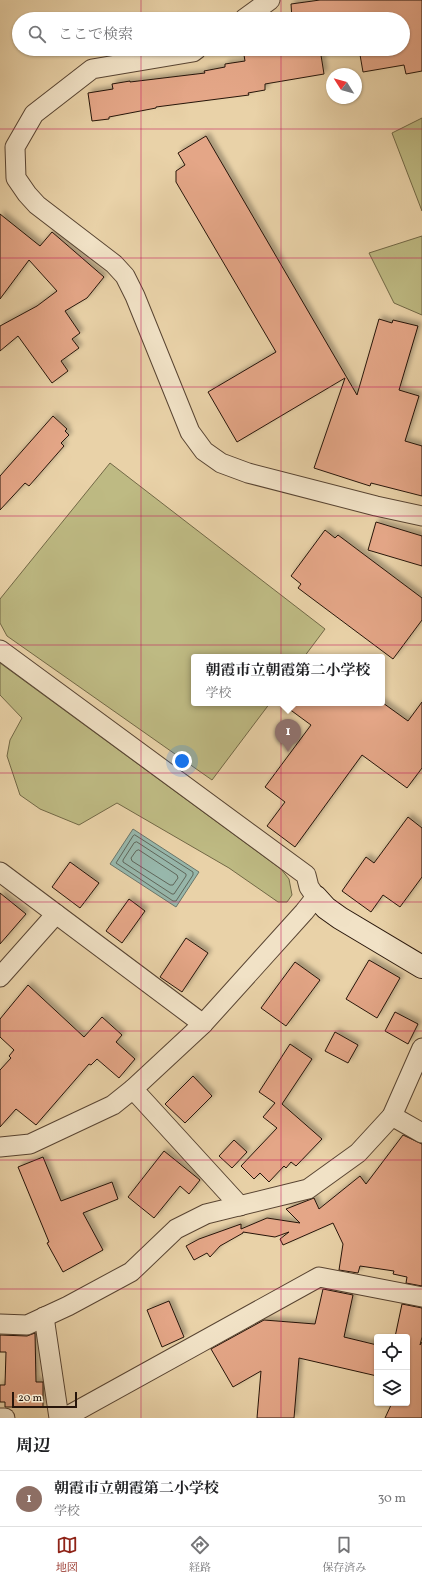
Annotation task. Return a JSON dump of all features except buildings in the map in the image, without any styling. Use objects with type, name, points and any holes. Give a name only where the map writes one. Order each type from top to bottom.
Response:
[{"type":"street","points":[[254,12],[270,0]]},
{"type":"street","points":[[169,56],[92,69],[34,114],[15,147],[16,178],[37,205],[114,264],[125,276],[135,296],[190,432],[204,451],[221,463],[248,473],[376,506],[422,516]]},
{"type":"street","points":[[0,650],[306,875],[309,887],[326,908],[422,967]]},
{"type":"street","points":[[0,872],[203,1024]]},
{"type":"street","points":[[0,1147],[30,1144],[113,1105],[133,1089],[203,1024],[316,897]]},
{"type":"street","points":[[0,977],[56,914]]},
{"type":"street","points":[[0,1324],[27,1325],[68,1306],[131,1272],[176,1229],[206,1214],[308,1189],[358,1153],[392,1116],[422,1048]]},
{"type":"street","points":[[133,1089],[240,1206]]},
{"type":"street","points":[[392,1116],[422,1133]]},
{"type":"street","points":[[64,1418],[319,1277],[422,1297]]},
{"type":"street","points":[[44,1317],[60,1418]]},
{"type":"street","points":[[0,1418],[5,1418]]},
{"type":"shaded area","points":[[422,118],[422,211],[392,133]]},
{"type":"shaded area","points":[[422,236],[422,315],[394,303],[369,253]]},
{"type":"shaded area","points":[[110,463],[325,629],[306,654],[191,654],[191,706],[268,706],[212,780],[7,636],[0,623],[0,599]]},
{"type":"shaded area","points":[[0,663],[281,869],[289,879],[292,895],[287,902],[278,902],[229,868],[117,803],[79,825],[40,809],[20,795],[7,756],[10,740],[22,718],[0,695]]},
{"type":"water","points":[[133,829],[199,872],[176,907],[110,864]]},
{"type":"place","name":"朝霞市立朝霞第二小学校","points":[[288,752]]}]
